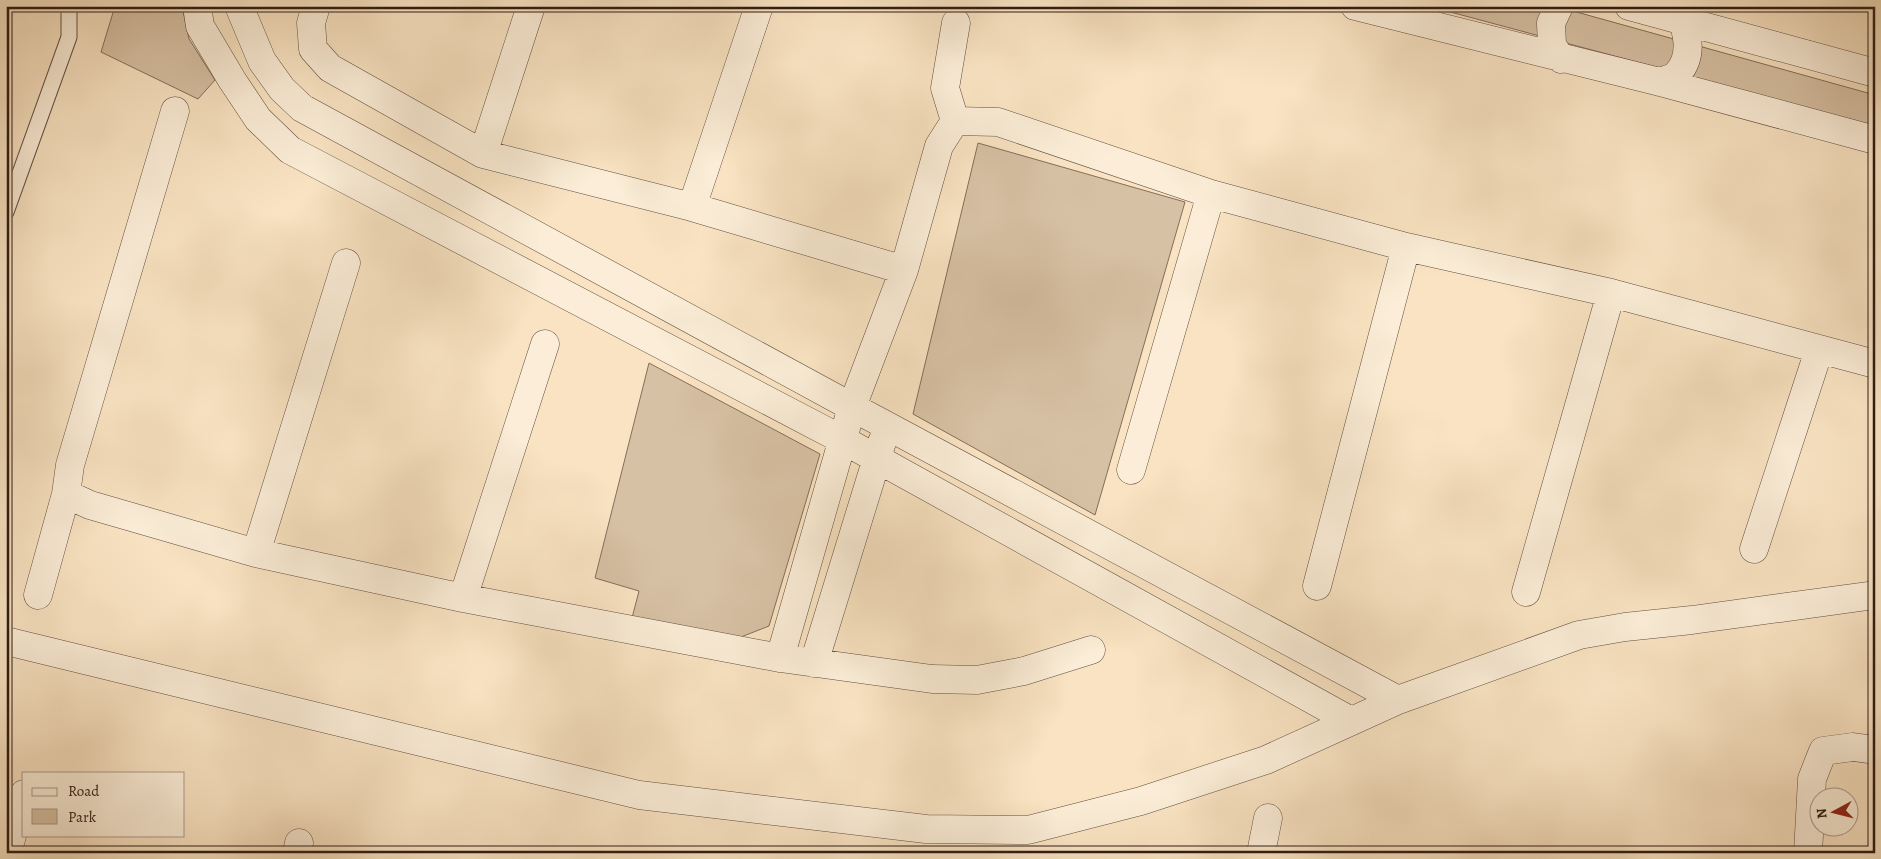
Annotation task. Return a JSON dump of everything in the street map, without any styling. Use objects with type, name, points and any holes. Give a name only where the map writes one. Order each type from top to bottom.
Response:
[{"type":"street","points":[[197,6],[200,26],[232,80],[258,119],[290,150],[843,440],[1351,721]]},
{"type":"street","points":[[239,6],[262,61],[282,89],[302,108],[1398,700]]},
{"type":"street","points":[[316,6],[311,23],[312,49],[330,68],[484,154],[692,207],[904,270]]},
{"type":"street","points":[[484,154],[531,6]]},
{"type":"street","points":[[692,207],[759,6]]},
{"type":"street","points":[[1355,6],[1561,59],[1660,82],[1875,140]]},
{"type":"street","points":[[1559,6],[1551,22],[1552,45],[1561,59]]},
{"type":"street","points":[[1629,6],[1875,73]]},
{"type":"street","points":[[1660,82],[1678,74],[1687,55],[1688,36],[1683,22]]},
{"type":"street","points":[[780,658],[852,406],[904,270],[939,146],[955,121],[945,88],[956,23]]},
{"type":"street","points":[[38,595],[66,494],[70,465],[175,110]]},
{"type":"street","points":[[955,121],[998,122],[1211,194],[1406,247],[1611,292],[1875,364]]},
{"type":"street","points":[[1131,470],[1211,194]]},
{"type":"street","points":[[1317,586],[1406,247]]},
{"type":"street","points":[[256,553],[346,263]]},
{"type":"street","points":[[1526,592],[1611,292]]},
{"type":"street","points":[[463,598],[545,344]]},
{"type":"street","points":[[1754,549],[1819,350]]},
{"type":"street","points":[[814,662],[876,458],[888,425]]},
{"type":"street","points":[[66,494],[90,505],[256,553],[463,598],[780,658],[932,679],[977,680],[1024,671],[1090,650]]},
{"type":"street","points":[[6,641],[639,795],[926,829],[1028,830],[1141,801],[1266,760],[1398,700],[1578,634],[1875,595]]},
{"type":"street","points":[[1310,698],[1338,668]]},
{"type":"street","points":[[1808,853],[1812,779],[1823,752],[1853,747],[1875,750]]},
{"type":"street","points":[[7,853],[22,801]]},
{"type":"street","points":[[1261,853],[1268,818]]},
{"type":"lane","points":[[6,212],[68,37],[69,6]]},
{"type":"green space","points":[[115,6],[182,6],[189,39],[215,80],[198,99],[101,52]]},
{"type":"green space","points":[[1428,6],[1555,6],[1875,95],[1875,126]]},
{"type":"green space","points":[[978,143],[1185,202],[1095,515],[913,414]]},
{"type":"green space","points":[[649,363],[820,454],[769,626],[741,637],[632,618],[639,591],[595,578]]}]
